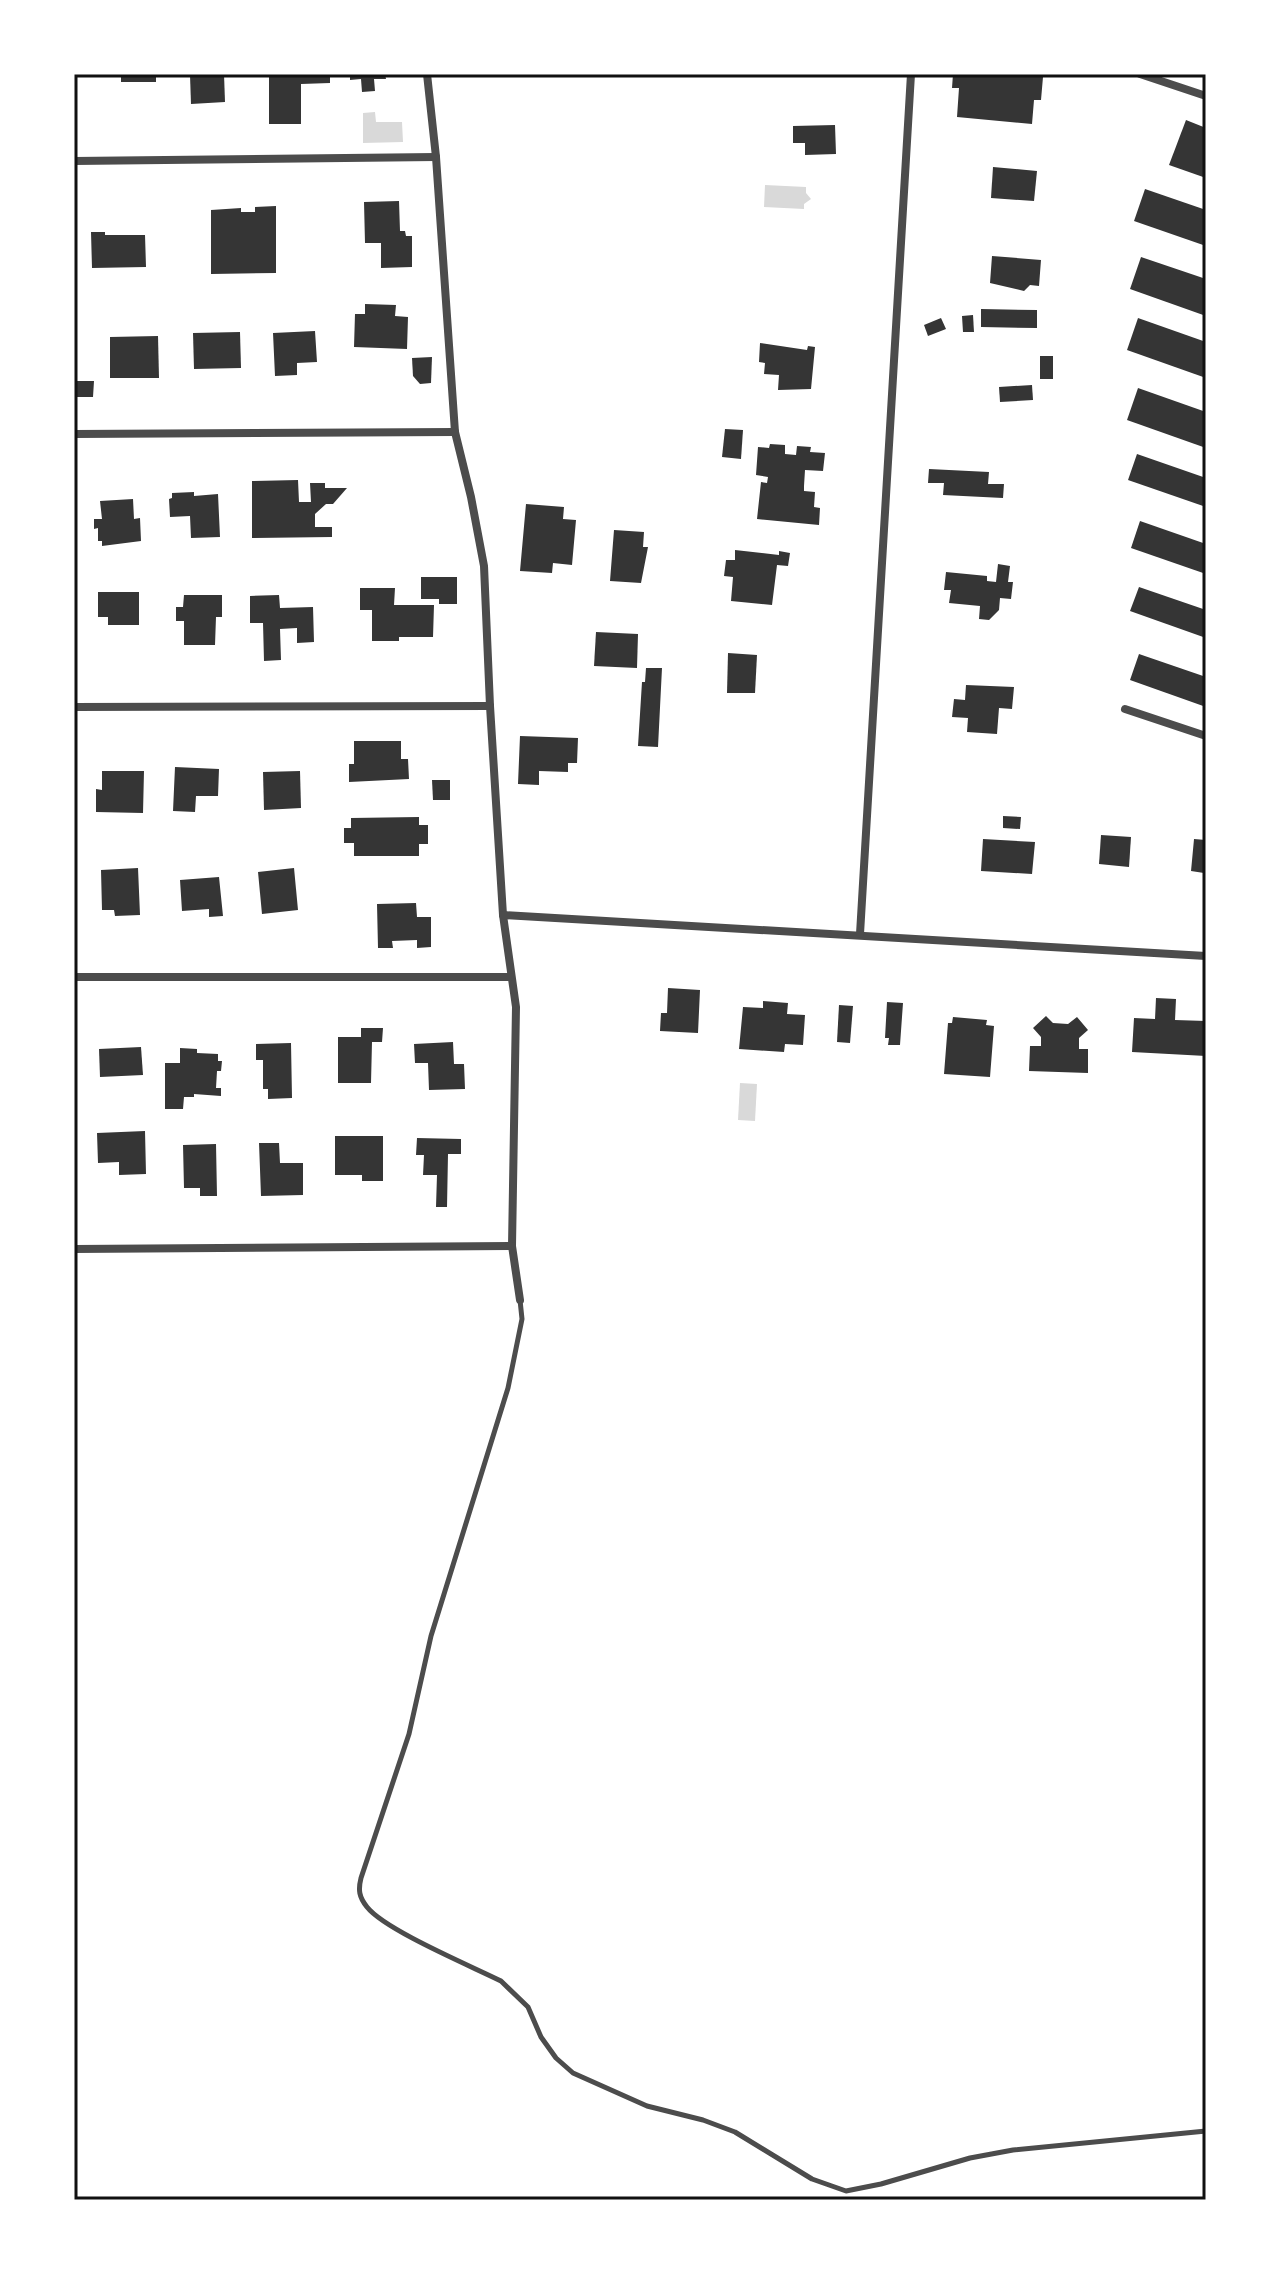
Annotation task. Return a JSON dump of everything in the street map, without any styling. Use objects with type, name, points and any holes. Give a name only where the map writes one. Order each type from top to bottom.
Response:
[{"type":"street","points":[[427,74],[436,157],[455,432],[484,566],[503,915],[516,1007],[512,1246],[520,1300]]},
{"type":"street","points":[[860,934],[911,74]]},
{"type":"street","points":[[1140,74],[1206,96]]},
{"type":"street","points":[[74,161],[436,157]]},
{"type":"street","points":[[74,434],[455,432]]},
{"type":"street","points":[[74,707],[490,706]]},
{"type":"street","points":[[1125,709],[1206,736]]},
{"type":"street","points":[[503,915],[1206,956]]},
{"type":"street","points":[[74,977],[510,977]]},
{"type":"street","points":[[74,1249],[512,1246]]},
{"type":"lane","points":[[520,1300],[522,1319],[508,1388],[431,1636],[409,1734],[361,1878],[358,1890],[367,1908],[385,1922],[501,1981],[514,1991],[528,2007],[541,2037],[556,2058],[573,2073],[647,2106],[703,2120],[735,2132],[830,2187],[846,2191],[881,2184],[970,2158],[1013,2150],[1206,2131]]},
{"type":"shaded area","points":[[375,112],[376,122],[402,122],[403,142],[363,143],[363,113]]},
{"type":"shaded area","points":[[765,185],[806,187],[811,199],[804,204],[804,209],[764,207]]},
{"type":"shaded area","points":[[740,1083],[757,1084],[755,1121],[738,1120]]},
{"type":"building","points":[[121,74],[156,74],[156,82],[121,82]]},
{"type":"building","points":[[224,74],[225,102],[191,104],[190,75]]},
{"type":"building","points":[[269,74],[330,74],[330,83],[301,84],[301,124],[269,124]]},
{"type":"building","points":[[350,74],[385,74],[386,79],[374,79],[375,91],[362,92],[361,79],[350,80]]},
{"type":"building","points":[[953,74],[1043,77],[1041,100],[1034,100],[1032,124],[957,117],[959,88],[952,88]]},
{"type":"building","points":[[1186,120],[1206,128],[1206,178],[1169,165]]},
{"type":"building","points":[[835,125],[836,154],[805,155],[805,143],[793,143],[793,126]]},
{"type":"building","points":[[993,167],[1037,171],[1034,201],[991,198]]},
{"type":"building","points":[[1145,189],[1206,210],[1206,246],[1134,221]]},
{"type":"building","points":[[399,201],[400,231],[412,236],[412,267],[381,268],[381,243],[365,243],[364,202]]},
{"type":"building","points":[[276,206],[276,273],[211,274],[211,210],[241,208],[241,212],[255,212],[255,207]]},
{"type":"building","points":[[91,232],[145,235],[146,267],[92,268]]},
{"type":"building","points":[[992,256],[1041,260],[1039,286],[1030,285],[1024,291],[990,283]]},
{"type":"building","points":[[1141,257],[1206,279],[1206,316],[1130,289]]},
{"type":"building","points":[[365,304],[396,305],[395,316],[408,317],[407,349],[354,347],[355,314],[365,314]]},
{"type":"building","points":[[981,309],[1037,310],[1037,328],[981,327]]},
{"type":"building","points":[[973,315],[974,332],[963,332],[962,316]]},
{"type":"building","points":[[941,318],[946,329],[928,336],[924,325]]},
{"type":"building","points":[[1138,318],[1206,342],[1206,378],[1127,350]]},
{"type":"building","points":[[315,331],[317,362],[297,363],[297,375],[275,376],[273,333]]},
{"type":"building","points":[[240,332],[241,368],[194,369],[193,333]]},
{"type":"building","points":[[158,336],[159,378],[110,378],[110,337]]},
{"type":"building","points":[[760,343],[807,350],[808,346],[815,347],[811,389],[778,390],[779,375],[764,374],[765,363],[759,362]]},
{"type":"building","points":[[1040,356],[1053,356],[1053,379],[1040,379]]},
{"type":"building","points":[[432,357],[431,383],[420,384],[413,376],[412,358]]},
{"type":"building","points":[[75,381],[94,381],[93,397],[74,397]]},
{"type":"building","points":[[1032,385],[1033,400],[1000,402],[999,387]]},
{"type":"building","points":[[1138,388],[1206,412],[1206,448],[1127,420]]},
{"type":"building","points":[[725,429],[743,430],[741,459],[722,457]]},
{"type":"building","points":[[770,444],[785,445],[785,454],[796,455],[797,446],[811,447],[810,452],[825,453],[823,471],[805,470],[804,491],[815,492],[814,507],[820,508],[819,525],[757,519],[761,482],[767,483],[768,477],[756,475],[758,447],[769,448]]},
{"type":"building","points":[[1137,454],[1206,478],[1206,507],[1128,480]]},
{"type":"building","points":[[929,469],[989,472],[988,484],[1004,484],[1003,498],[943,495],[944,483],[928,483]]},
{"type":"building","points":[[298,480],[299,502],[311,502],[310,483],[325,483],[325,488],[347,488],[333,504],[326,504],[315,514],[315,527],[332,527],[332,537],[252,538],[252,481]]},
{"type":"building","points":[[194,492],[194,496],[218,494],[220,537],[191,538],[190,516],[170,517],[169,499],[172,493]]},
{"type":"building","points":[[133,499],[134,519],[140,518],[141,541],[102,546],[102,541],[98,541],[98,528],[94,529],[94,519],[102,519],[100,501]]},
{"type":"building","points":[[526,504],[564,507],[563,519],[576,520],[572,565],[553,563],[552,573],[520,571]]},
{"type":"building","points":[[1140,521],[1206,544],[1206,574],[1131,548]]},
{"type":"building","points":[[614,530],[644,532],[643,547],[648,547],[641,583],[610,581]]},
{"type":"building","points":[[735,550],[779,555],[779,551],[790,553],[788,566],[777,565],[772,605],[731,601],[733,577],[724,576],[726,560],[735,560]]},
{"type":"building","points":[[998,564],[1010,566],[1008,582],[1013,582],[1011,599],[1000,598],[999,610],[989,620],[979,619],[980,606],[949,603],[951,590],[944,590],[946,572],[987,576],[987,581],[996,582]]},
{"type":"building","points":[[421,577],[457,577],[457,604],[439,604],[439,599],[421,599]]},
{"type":"building","points":[[1139,587],[1206,610],[1206,638],[1130,611]]},
{"type":"building","points":[[360,588],[395,588],[394,605],[434,605],[433,637],[372,641],[372,610],[360,610]]},
{"type":"building","points":[[98,592],[139,592],[139,625],[108,625],[108,617],[98,617]]},
{"type":"building","points":[[184,595],[222,595],[222,617],[216,617],[215,645],[184,645],[184,621],[176,621],[176,607],[183,607]]},
{"type":"building","points":[[279,595],[280,608],[313,607],[314,642],[297,643],[297,628],[280,629],[281,660],[264,661],[263,623],[250,623],[250,596]]},
{"type":"building","points":[[596,632],[638,634],[637,668],[594,666]]},
{"type":"building","points":[[728,653],[757,655],[755,693],[727,693]]},
{"type":"building","points":[[1139,654],[1206,677],[1206,707],[1130,680]]},
{"type":"building","points":[[646,668],[662,668],[658,747],[638,746],[642,682],[645,682]]},
{"type":"building","points":[[966,685],[1014,687],[1012,709],[999,708],[997,734],[967,732],[968,718],[952,717],[954,699],[965,700]]},
{"type":"building","points":[[520,736],[578,738],[577,763],[568,763],[568,772],[539,771],[539,785],[518,784]]},
{"type":"building","points":[[354,741],[401,741],[401,759],[408,759],[409,779],[349,782],[349,764],[354,764]]},
{"type":"building","points":[[175,767],[219,769],[218,796],[196,796],[195,812],[173,811]]},
{"type":"building","points":[[102,771],[144,771],[143,813],[96,812],[96,789],[102,790]]},
{"type":"building","points":[[300,771],[301,808],[264,810],[263,772]]},
{"type":"building","points":[[432,780],[450,780],[450,800],[433,800]]},
{"type":"building","points":[[1003,816],[1021,817],[1020,829],[1003,828]]},
{"type":"building","points":[[419,817],[419,825],[428,825],[428,844],[419,844],[419,856],[354,856],[354,843],[344,843],[344,828],[351,828],[351,818]]},
{"type":"building","points":[[1101,835],[1131,837],[1129,867],[1099,864]]},
{"type":"building","points":[[983,839],[1035,842],[1032,874],[981,871]]},
{"type":"building","points":[[1194,839],[1206,840],[1204,873],[1191,871]]},
{"type":"building","points":[[138,868],[140,915],[115,916],[114,910],[102,910],[101,870]]},
{"type":"building","points":[[294,868],[298,910],[262,914],[258,872]]},
{"type":"building","points":[[219,877],[223,916],[209,917],[209,909],[182,911],[180,880]]},
{"type":"building","points":[[416,903],[417,917],[431,917],[431,947],[417,948],[417,940],[392,941],[393,948],[378,948],[377,904]]},
{"type":"building","points":[[668,988],[700,990],[698,1033],[660,1031],[661,1013],[667,1013]]},
{"type":"building","points":[[1156,998],[1176,999],[1175,1020],[1206,1021],[1206,1056],[1132,1052],[1134,1018],[1155,1019]]},
{"type":"building","points":[[763,1001],[788,1003],[787,1014],[805,1015],[803,1045],[785,1044],[784,1052],[739,1049],[743,1007],[763,1008]]},
{"type":"building","points":[[887,1002],[903,1003],[900,1045],[888,1045],[889,1038],[885,1038]]},
{"type":"building","points":[[839,1005],[853,1006],[850,1043],[837,1042]]},
{"type":"building","points":[[1046,1016],[1053,1023],[1068,1024],[1077,1017],[1088,1030],[1079,1038],[1079,1049],[1088,1049],[1088,1073],[1029,1071],[1030,1046],[1041,1046],[1041,1037],[1033,1028]]},
{"type":"building","points":[[953,1017],[987,1020],[986,1025],[994,1026],[990,1077],[944,1074],[948,1023],[952,1023]]},
{"type":"building","points":[[361,1028],[383,1028],[382,1042],[372,1042],[371,1083],[338,1083],[338,1037],[361,1037]]},
{"type":"building","points":[[453,1042],[454,1064],[464,1064],[465,1089],[429,1090],[428,1063],[415,1063],[414,1044]]},
{"type":"building","points":[[291,1043],[292,1098],[268,1099],[268,1089],[263,1089],[263,1060],[256,1060],[256,1044]]},
{"type":"building","points":[[141,1047],[143,1075],[100,1077],[99,1049]]},
{"type":"building","points":[[180,1048],[218,1054],[218,1061],[222,1061],[221,1071],[217,1071],[216,1088],[221,1088],[221,1096],[194,1094],[194,1097],[184,1097],[183,1109],[165,1109],[165,1063],[180,1063]]},
{"type":"building","points":[[145,1131],[146,1174],[119,1175],[119,1162],[98,1163],[97,1133]]},
{"type":"building","points":[[335,1136],[383,1136],[383,1181],[362,1181],[362,1175],[335,1175]]},
{"type":"building","points":[[417,1138],[461,1139],[461,1154],[448,1154],[447,1207],[436,1207],[437,1175],[423,1175],[424,1155],[416,1155]]},
{"type":"building","points":[[259,1143],[279,1143],[280,1163],[303,1163],[303,1195],[261,1196]]},
{"type":"building","points":[[216,1144],[217,1196],[200,1196],[200,1188],[184,1188],[183,1145]]}]
